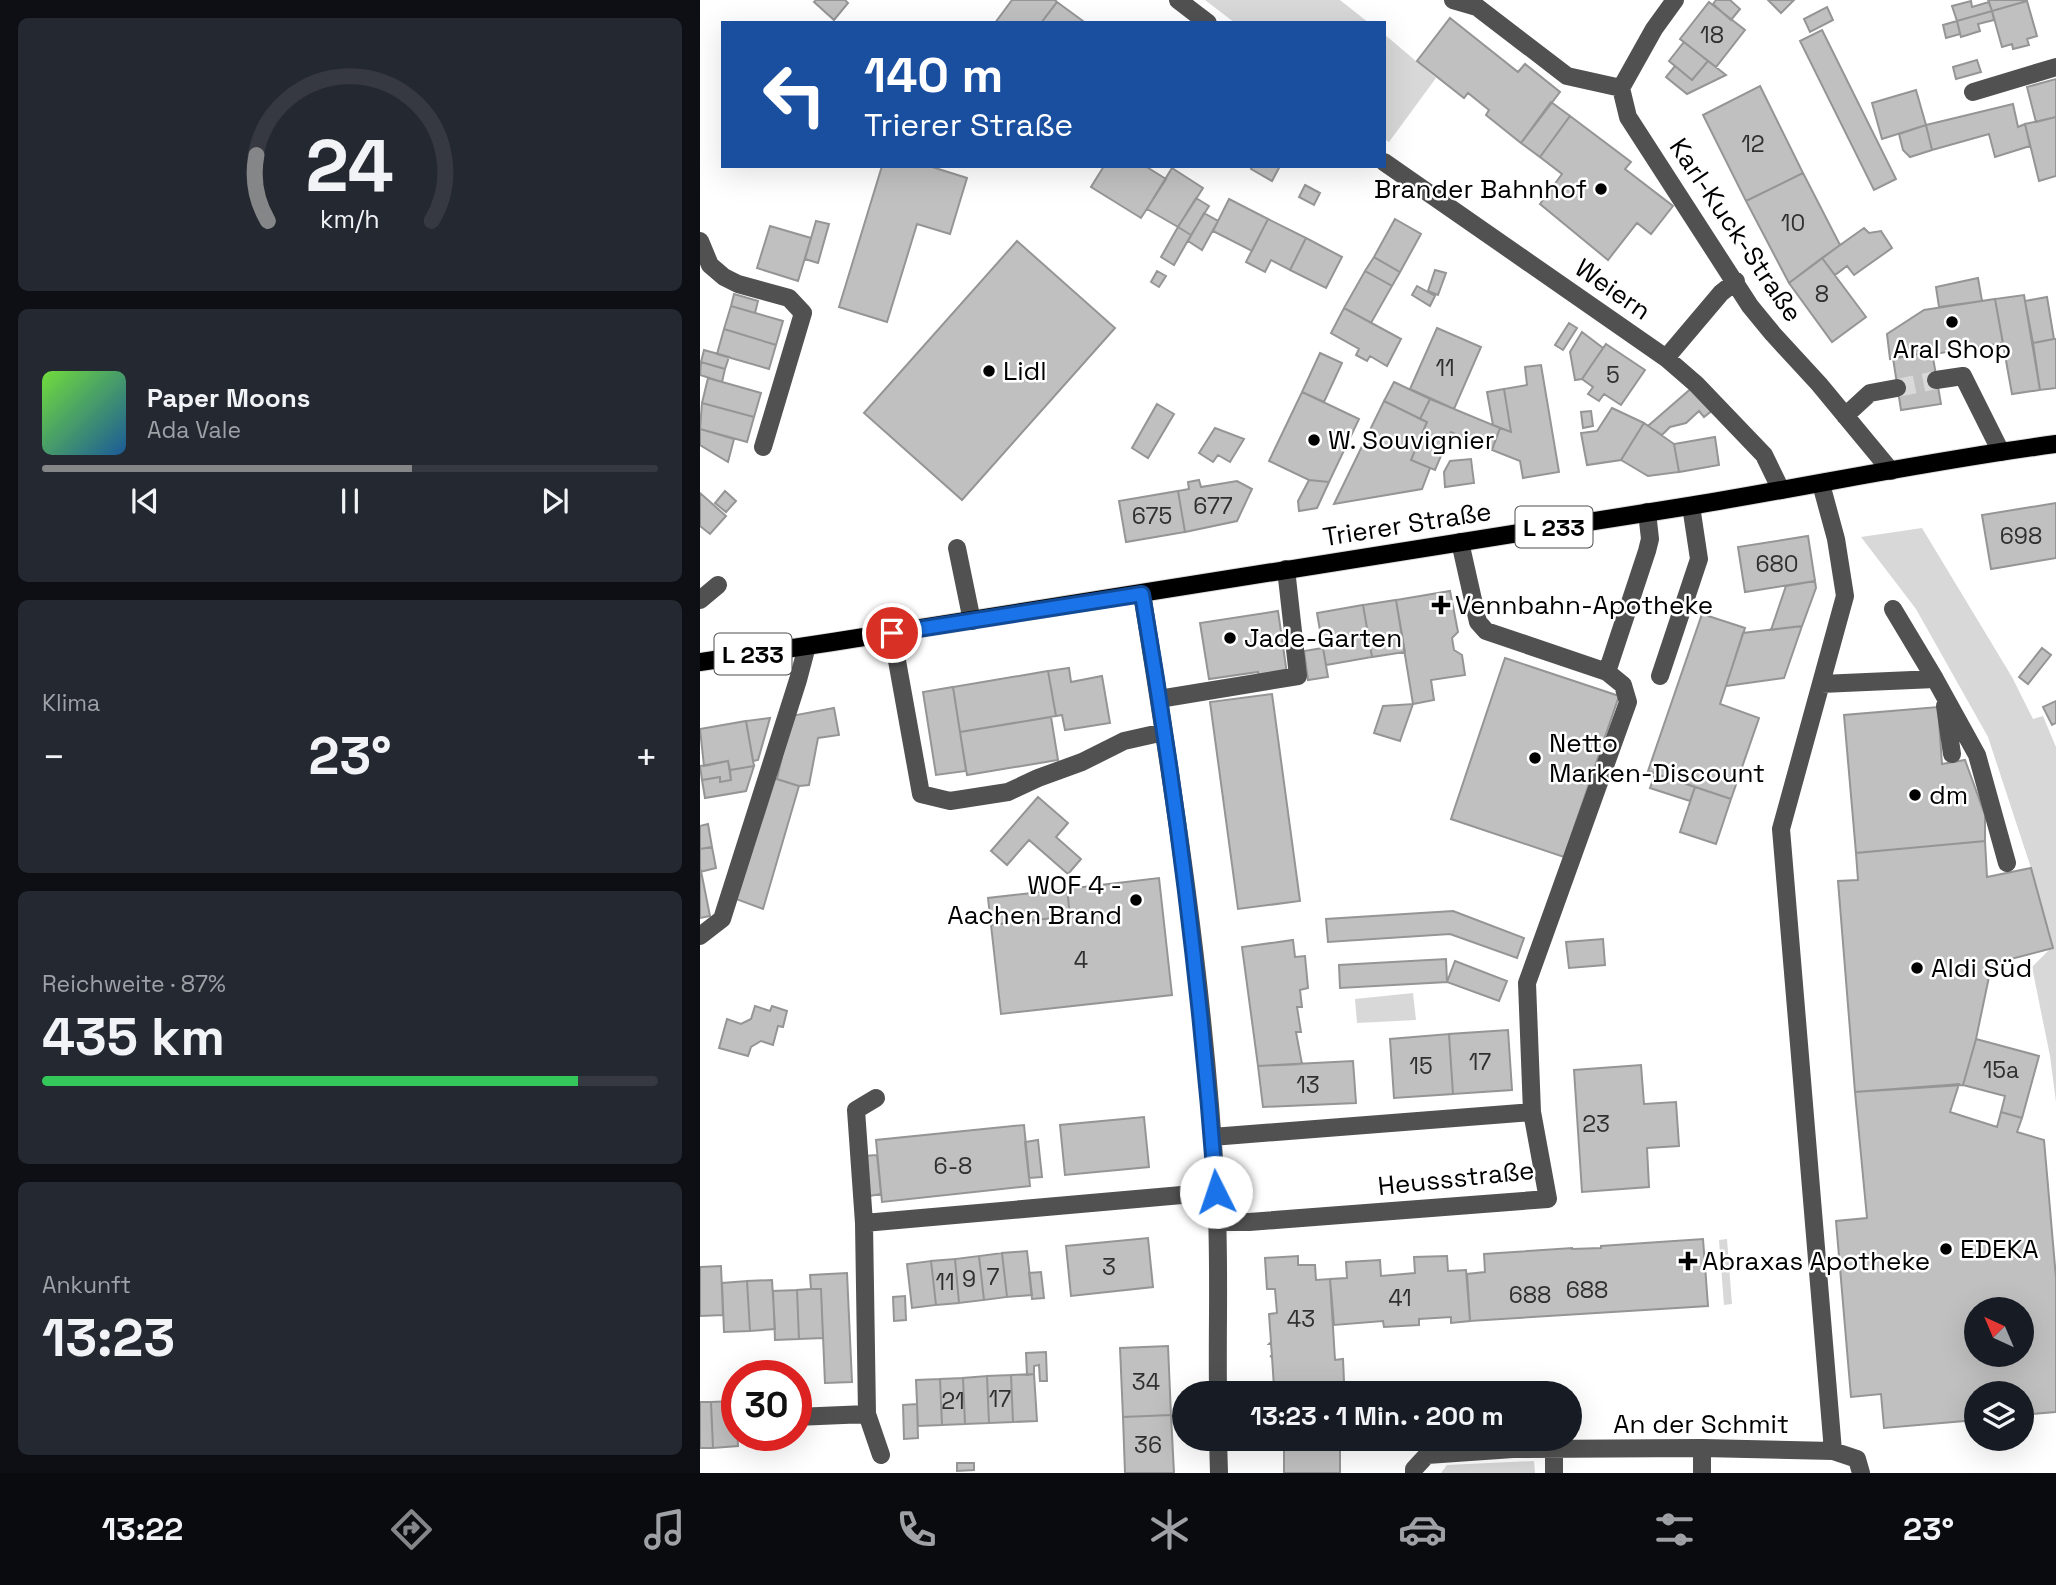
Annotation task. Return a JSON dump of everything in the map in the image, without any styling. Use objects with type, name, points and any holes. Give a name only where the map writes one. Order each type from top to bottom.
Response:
[{"type":"main road","name":"Trierer Straße","points":[[700,662],[1691,506],[2056,444]]},
{"type":"street","points":[[1178,0],[1205,21]]},
{"type":"street","points":[[1453,0],[1477,7],[1567,76],[1620,88],[1654,29],[1675,0]]},
{"type":"street","points":[[1973,92],[2056,67]]},
{"type":"street","name":"Karl-Kuck-Straße","points":[[1620,88],[1628,117],[1750,306],[1891,471]]},
{"type":"street","name":"Weiern","points":[[1386,163],[1666,358],[1696,384],[1764,455],[1782,490]]},
{"type":"street","points":[[700,241],[710,265],[724,277],[738,284],[789,298],[803,313],[763,447]]},
{"type":"street","points":[[1666,358],[1721,293],[1736,281]]},
{"type":"street","points":[[1936,380],[1963,376],[2001,452]]},
{"type":"street","points":[[1845,416],[1870,393],[1898,387]]},
{"type":"street","points":[[1821,484],[1836,539],[1845,596],[1782,829],[1833,1451],[1857,1458],[1861,1473]]},
{"type":"street","points":[[1660,676],[1699,559],[1691,506]]},
{"type":"street","points":[[1607,671],[1647,551],[1650,539],[1647,512]]},
{"type":"street","points":[[1212,1137],[1532,1112],[1527,983],[1628,702],[1623,685],[1607,671],[1486,631],[1478,622],[1461,542]]},
{"type":"street","points":[[957,548],[972,621]]},
{"type":"street","points":[[1159,699],[1298,676],[1286,569]]},
{"type":"street","points":[[700,600],[718,585]]},
{"type":"street","points":[[1142,594],[1184,872],[1212,1137],[1217,1222],[1218,1381]]},
{"type":"street","points":[[1893,608],[1977,755],[2007,863]]},
{"type":"street","points":[[892,633],[920,794],[950,801],[1008,793],[1124,741],[1164,732]]},
{"type":"street","points":[[700,936],[722,919],[807,646]]},
{"type":"street","points":[[1821,684],[1939,685]]},
{"type":"street","points":[[1939,685],[1952,754]]},
{"type":"street","points":[[876,1098],[856,1110],[864,1223],[867,1414],[881,1455]]},
{"type":"street","name":"Heussstraße","points":[[1217,1222],[1249,1222],[1548,1199],[1532,1112]]},
{"type":"street","points":[[864,1223],[1216,1192]]},
{"type":"street","points":[[812,1416],[867,1414]]},
{"type":"street","points":[[1702,1448],[1702,1473]]},
{"type":"street","name":"An der Schmit","points":[[1582,1450],[1702,1448],[1833,1451]]},
{"type":"street","points":[[1218,1451],[1219,1473]]},
{"type":"street","name":"An der Schmit","points":[[1413,1473],[1413,1469],[1427,1455],[1484,1451]]},
{"type":"street","points":[[1553,1451],[1554,1473]]},
{"type":"shaded area","points":[[1205,0],[1340,0],[1366,21],[1232,21]]},
{"type":"shaded area","points":[[1386,36],[1436,78],[1389,142],[1386,140]]},
{"type":"shaded area","points":[[1922,528],[2012,677],[2033,719],[2043,716],[2056,747],[2056,1102],[2050,1056],[2032,967],[2052,947],[2031,868],[1988,737],[1916,609],[1861,537]]},
{"type":"shaded area","points":[[1413,993],[1416,1020],[1357,1023],[1355,999]]},
{"type":"shaded area","points":[[1727,1239],[1732,1304],[1724,1305],[1719,1240]]},
{"type":"shaded area","points":[[1534,1461],[1535,1473],[1441,1473],[1447,1465]]},
{"type":"building","points":[[845,0],[848,3],[834,20],[814,2]]},
{"type":"building","points":[[1012,0],[1057,2],[1043,21],[996,21]]},
{"type":"building","points":[[1716,0],[1730,0],[1740,9],[1731,20],[1713,4]]},
{"type":"building","points":[[1768,0],[1794,0],[1781,13]]},
{"type":"building","points":[[1988,0],[2027,0],[2027,1],[1992,11]]},
{"type":"building","points":[[1971,1],[1972,7],[1989,2],[1992,11],[1957,21],[1952,6]]},
{"type":"building","points":[[2027,1],[2037,36],[2027,39],[2029,45],[2013,49],[2012,44],[2002,47],[1992,11]]},
{"type":"building","points":[[1057,2],[1083,21],[1043,21]]},
{"type":"building","points":[[1709,2],[1745,30],[1716,67],[1680,39]]},
{"type":"building","points":[[1827,7],[1833,20],[1810,32],[1804,19]]},
{"type":"building","points":[[1992,11],[1994,20],[1978,24],[1980,31],[1961,37],[1957,21]]},
{"type":"building","points":[[1450,18],[1518,72],[1525,64],[1560,92],[1521,143],[1486,115],[1489,110],[1468,93],[1464,98],[1417,61]]},
{"type":"building","points":[[1957,21],[1960,34],[1946,38],[1943,25]]},
{"type":"building","points":[[1822,30],[1896,179],[1874,190],[1800,41]]},
{"type":"building","points":[[1684,42],[1708,61],[1692,80],[1669,61]]},
{"type":"building","points":[[1977,60],[1981,72],[1956,79],[1953,67]]},
{"type":"building","points":[[1708,61],[1726,75],[1687,94],[1666,77],[1675,66],[1692,80]]},
{"type":"building","points":[[2056,79],[2056,117],[2036,122],[2027,87]]},
{"type":"building","points":[[1760,86],[1803,173],[1746,201],[1703,115]]},
{"type":"building","points":[[1916,90],[1926,125],[1882,139],[1872,103]]},
{"type":"building","points":[[1551,102],[1570,116],[1540,157],[1521,143]]},
{"type":"building","points":[[2013,104],[2018,127],[2025,124],[2030,146],[1995,157],[1989,134],[1932,150],[1926,125]]},
{"type":"building","name":"Brander Bahnhof","points":[[1570,116],[1631,162],[1625,169],[1673,206],[1651,234],[1637,223],[1608,260],[1540,204],[1562,174],[1540,157]]},
{"type":"building","points":[[2056,117],[2056,176],[2039,181],[2025,124]]},
{"type":"building","points":[[1926,125],[1932,150],[1910,157],[1903,150],[1899,134]]},
{"type":"building","points":[[881,168],[935,168],[967,178],[950,234],[917,224],[887,322],[839,307]]},
{"type":"building","points":[[1103,168],[1148,168],[1166,179],[1141,218],[1091,187]]},
{"type":"building","points":[[1172,168],[1203,188],[1178,227],[1147,209]]},
{"type":"building","points":[[1252,168],[1279,168],[1272,181]]},
{"type":"building","points":[[1803,173],[1840,245],[1789,283],[1746,201]]},
{"type":"building","points":[[1305,185],[1320,193],[1314,205],[1299,197]]},
{"type":"building","points":[[1196,198],[1209,206],[1191,235],[1178,227]]},
{"type":"building","points":[[1229,199],[1268,219],[1252,251],[1213,231]]},
{"type":"building","points":[[1204,213],[1218,221],[1202,250],[1188,241]]},
{"type":"building","points":[[1268,219],[1306,238],[1290,270],[1271,260],[1265,272],[1246,262]]},
{"type":"building","points":[[1395,219],[1421,234],[1400,272],[1374,257]]},
{"type":"building","points":[[816,221],[829,224],[818,263],[805,259]]},
{"type":"building","points":[[770,226],[811,238],[798,281],[757,268]]},
{"type":"building","points":[[1178,227],[1191,235],[1174,265],[1161,257]]},
{"type":"building","points":[[1864,228],[1869,233],[1881,231],[1892,248],[1854,275],[1847,266],[1835,275],[1822,258]]},
{"type":"building","points":[[1306,238],[1342,257],[1326,288],[1290,270]]},
{"type":"building","name":"Lidl","points":[[1017,241],[1115,328],[962,500],[864,413]]},
{"type":"building","points":[[1374,257],[1400,272],[1392,286],[1365,271]]},
{"type":"building","points":[[1822,258],[1866,317],[1832,342],[1789,283]]},
{"type":"building","points":[[1435,270],[1446,273],[1438,295],[1428,291]]},
{"type":"building","points":[[1157,271],[1166,276],[1159,287],[1151,282]]},
{"type":"building","points":[[1365,271],[1392,286],[1371,323],[1344,308]]},
{"type":"building","points":[[1978,278],[1982,301],[1939,307],[1936,287]]},
{"type":"building","points":[[1417,286],[1435,296],[1430,306],[1412,295]]},
{"type":"building","points":[[734,294],[758,301],[755,313],[731,306]]},
{"type":"building","points":[[2024,295],[2040,390],[2012,394],[1995,299]]},
{"type":"building","points":[[2047,297],[2054,339],[2033,343],[2025,301]]},
{"type":"building","name":"Aral Shop","points":[[1995,299],[2003,343],[1890,359],[1887,334],[1924,310]]},
{"type":"building","points":[[731,306],[783,321],[776,345],[724,329]]},
{"type":"building","points":[[1344,308],[1401,339],[1387,366],[1370,356],[1367,361],[1356,355],[1359,349],[1331,333]]},
{"type":"building","points":[[1569,323],[1577,328],[1563,350],[1555,345]]},
{"type":"building","points":[[1437,328],[1481,347],[1454,409],[1410,389]]},
{"type":"building","points":[[724,329],[776,345],[769,369],[717,354]]},
{"type":"building","points":[[1582,332],[1603,348],[1582,379],[1575,380],[1570,352]]},
{"type":"building","points":[[2056,339],[2056,388],[2040,390],[2033,343]]},
{"type":"building","points":[[1606,344],[1645,370],[1621,405],[1604,394],[1599,401],[1588,394],[1593,387],[1582,379]]},
{"type":"building","points":[[704,350],[729,357],[725,369],[701,362]]},
{"type":"building","points":[[1932,352],[1941,404],[1901,410],[1893,358]]},
{"type":"building","points":[[1320,353],[1342,363],[1324,402],[1302,392]]},
{"type":"building","points":[[701,362],[725,369],[722,382],[700,375]]},
{"type":"building","points":[[1541,365],[1559,472],[1523,478],[1520,461],[1492,450],[1500,428],[1511,432],[1504,389],[1527,385],[1525,367]]},
{"type":"building","points":[[708,378],[761,393],[754,417],[702,403]]},
{"type":"building","points":[[1394,382],[1430,399],[1420,419],[1384,401]]},
{"type":"building","points":[[1694,386],[1714,409],[1704,417],[1699,411],[1686,423],[1670,427],[1662,435],[1648,426]]},
{"type":"building","points":[[1504,389],[1511,432],[1493,425],[1487,392]]},
{"type":"building","name":"W. Souvignier","points":[[1302,392],[1359,419],[1329,482],[1309,480],[1269,461]]},
{"type":"building","points":[[1430,399],[1500,428],[1492,450],[1451,432],[1435,470],[1411,460],[1427,422],[1420,419]]},
{"type":"building","points":[[1384,401],[1427,422],[1411,460],[1430,468],[1422,489],[1334,504]]},
{"type":"building","points":[[702,403],[754,417],[747,442],[700,429]]},
{"type":"building","points":[[1157,404],[1174,414],[1148,458],[1132,448]]},
{"type":"building","points":[[1612,408],[1644,423],[1621,460],[1587,465],[1581,433],[1597,431]]},
{"type":"building","points":[[1591,411],[1593,426],[1583,428],[1581,412]]},
{"type":"building","points":[[1644,423],[1674,444],[1679,472],[1648,476],[1621,460]]},
{"type":"building","points":[[1215,428],[1244,439],[1230,462],[1218,455],[1213,462],[1199,453]]},
{"type":"building","points":[[700,429],[734,439],[728,462],[700,445]]},
{"type":"building","points":[[1715,437],[1719,465],[1679,472],[1674,444]]},
{"type":"building","points":[[1471,459],[1474,483],[1445,487],[1444,472],[1450,461]]},
{"type":"building","points":[[1199,480],[1201,487],[1237,481],[1252,489],[1237,521],[1185,532],[1178,491],[1189,489],[1188,482]]},
{"type":"building","points":[[1309,480],[1329,482],[1317,508],[1299,511],[1298,501]]},
{"type":"building","points":[[725,491],[736,501],[726,512],[715,503]]},
{"type":"building","points":[[1178,491],[1185,532],[1126,542],[1119,501]]},
{"type":"building","points":[[700,493],[726,516],[710,534],[700,526]]},
{"type":"building","points":[[2056,503],[2056,558],[1991,569],[1982,515]]},
{"type":"building","points":[[1808,536],[1815,581],[1745,592],[1738,547]]},
{"type":"building","points":[[1815,581],[1816,588],[1802,626],[1771,630],[1786,586]]},
{"type":"building","points":[[1450,591],[1458,632],[1452,638],[1454,650],[1462,655],[1465,675],[1431,680],[1434,700],[1413,704],[1396,600]]},
{"type":"building","points":[[1396,600],[1405,652],[1372,657],[1363,605]]},
{"type":"building","points":[[1363,605],[1372,657],[1326,665],[1317,613]]},
{"type":"building","points":[[1278,611],[1287,674],[1259,678],[1258,672],[1209,679],[1200,623]]},
{"type":"building","points":[[1702,614],[1745,628],[1720,704],[1759,718],[1731,799],[1648,771]]},
{"type":"building","points":[[1802,626],[1784,678],[1726,686],[1743,633]]},
{"type":"building","points":[[1323,648],[1328,677],[1308,680],[1304,651]]},
{"type":"building","points":[[2042,648],[2051,655],[2028,684],[2019,677]]},
{"type":"building","name":"Netto Marken-Discount","points":[[1505,658],[1619,696],[1564,857],[1451,819]]},
{"type":"building","points":[[1069,668],[1071,682],[1102,676],[1110,723],[1065,730],[1062,715],[1056,716],[1048,671]]},
{"type":"building","points":[[1048,671],[1056,716],[960,732],[953,687]]},
{"type":"building","points":[[953,687],[966,771],[936,775],[923,692]]},
{"type":"building","points":[[1272,694],[1300,901],[1238,909],[1210,702]]},
{"type":"building","points":[[2056,701],[2056,723],[2052,725],[2043,707]]},
{"type":"building","points":[[1413,704],[1400,741],[1374,733],[1383,706]]},
{"type":"building","name":"dm","points":[[1938,707],[1942,764],[1965,760],[1985,815],[1985,841],[1856,853],[1844,715]]},
{"type":"building","points":[[834,708],[839,735],[818,738],[809,785],[799,786],[777,779],[791,716]]},
{"type":"building","points":[[1051,717],[1058,760],[967,775],[960,732]]},
{"type":"building","points":[[770,718],[758,760],[753,761],[746,721]]},
{"type":"building","points":[[746,721],[754,766],[730,770],[728,761],[704,766],[700,729]]},
{"type":"building","points":[[728,761],[731,780],[720,782],[720,777],[702,780],[700,766]]},
{"type":"building","points":[[754,766],[746,791],[705,798],[702,780],[720,777],[720,782],[731,780],[730,770]]},
{"type":"building","points":[[1655,774],[1695,787],[1690,801],[1650,788]]},
{"type":"building","points":[[773,778],[799,786],[763,909],[736,899]]},
{"type":"building","points":[[1695,787],[1731,799],[1716,844],[1680,832]]},
{"type":"building","points":[[1038,797],[1068,823],[1056,837],[1081,859],[1068,874],[1029,840],[1007,865],[991,851]]},
{"type":"building","points":[[708,824],[712,847],[700,849],[700,826]]},
{"type":"building","name":"Aldi Süd","points":[[1985,841],[1987,877],[2031,868],[2053,948],[1988,965],[1990,972],[1963,1085],[1855,1092],[1838,881],[1858,880],[1856,853]]},
{"type":"building","points":[[712,847],[716,868],[700,872],[700,849]]},
{"type":"building","points":[[700,872],[710,916],[700,918]]},
{"type":"building","points":[[1159,878],[1172,995],[1001,1014],[991,925],[1070,916],[1067,889]]},
{"type":"building","points":[[1067,889],[1070,916],[991,925],[988,898]]},
{"type":"building","points":[[1453,911],[1524,938],[1517,958],[1450,934],[1328,942],[1326,919]]},
{"type":"building","points":[[1603,939],[1605,965],[1569,968],[1566,942]]},
{"type":"building","points":[[1293,940],[1295,957],[1305,956],[1308,988],[1300,990],[1302,1007],[1297,1007],[1301,1032],[1296,1032],[1302,1064],[1258,1066],[1242,947]]},
{"type":"building","points":[[1446,959],[1447,982],[1340,988],[1339,965]]},
{"type":"building","points":[[1455,961],[1507,981],[1499,1001],[1447,982]]},
{"type":"building","points":[[755,1006],[770,1011],[772,1006],[787,1011],[783,1027],[778,1026],[773,1045],[761,1041],[751,1047],[748,1056],[719,1048],[727,1019],[741,1024],[751,1019]]},
{"type":"building","points":[[1508,1030],[1512,1090],[1453,1094],[1449,1034]]},
{"type":"building","points":[[1449,1034],[1453,1094],[1394,1098],[1390,1039]]},
{"type":"building","points":[[1976,1039],[2039,1056],[2022,1118],[2001,1112],[2005,1096],[1963,1085]]},
{"type":"building","points":[[1353,1061],[1356,1103],[1263,1107],[1258,1066]]},
{"type":"building","points":[[1641,1065],[1644,1104],[1676,1102],[1679,1146],[1647,1148],[1649,1187],[1582,1192],[1574,1070]]},
{"type":"building","name":"EDEKA","points":[[1959,1084],[1950,1112],[1997,1127],[2001,1112],[2022,1118],[2017,1132],[2044,1140],[2056,1278],[2056,1412],[2034,1414],[2034,1381],[1964,1381],[1964,1421],[1884,1428],[1881,1394],[1851,1397],[1836,1221],[1867,1218],[1855,1092]]},
{"type":"building","points":[[1144,1117],[1149,1167],[1065,1175],[1060,1125]]},
{"type":"building","points":[[1024,1125],[1030,1186],[882,1202],[876,1140]]},
{"type":"building","points":[[1038,1140],[1042,1177],[1029,1178],[1025,1142]]},
{"type":"building","points":[[877,1155],[881,1194],[869,1196],[864,1156]]},
{"type":"building","points":[[1148,1238],[1153,1287],[1071,1296],[1066,1246]]},
{"type":"building","points":[[1703,1239],[1708,1306],[1470,1321],[1467,1274],[1485,1272],[1484,1254]]},
{"type":"building","points":[[1027,1251],[1032,1295],[1007,1297],[1002,1253]]},
{"type":"building","points":[[1002,1253],[1007,1297],[984,1300],[979,1256]]},
{"type":"building","points":[[979,1256],[984,1300],[959,1303],[955,1259]]},
{"type":"building","points":[[1298,1256],[1298,1265],[1315,1265],[1316,1280],[1330,1279],[1335,1360],[1343,1359],[1344,1381],[1274,1381],[1269,1314],[1277,1313],[1275,1289],[1267,1289],[1265,1258]]},
{"type":"building","points":[[1447,1256],[1448,1271],[1466,1270],[1470,1321],[1451,1323],[1451,1317],[1419,1319],[1419,1325],[1384,1327],[1383,1321],[1334,1325],[1330,1279],[1347,1278],[1346,1262],[1380,1260],[1381,1276],[1415,1273],[1414,1257]]},
{"type":"building","points":[[955,1259],[959,1303],[936,1305],[931,1261]]},
{"type":"building","points":[[931,1261],[936,1305],[912,1308],[907,1264]]},
{"type":"building","points":[[721,1266],[723,1315],[700,1316],[700,1267]]},
{"type":"building","points":[[1041,1272],[1044,1298],[1032,1299],[1029,1273]]},
{"type":"building","points":[[847,1273],[852,1382],[825,1383],[821,1289],[811,1289],[810,1275]]},
{"type":"building","points":[[772,1280],[775,1329],[750,1331],[747,1281]]},
{"type":"building","points":[[747,1281],[750,1331],[724,1332],[722,1283]]},
{"type":"building","points":[[821,1289],[823,1338],[799,1339],[797,1290]]},
{"type":"building","points":[[797,1290],[799,1339],[775,1340],[773,1291]]},
{"type":"building","points":[[905,1296],[906,1320],[894,1321],[893,1297]]},
{"type":"building","points":[[1168,1346],[1171,1415],[1123,1417],[1120,1348]]},
{"type":"building","points":[[1046,1352],[1047,1381],[1040,1381],[1039,1365],[1034,1366],[1034,1374],[1027,1375],[1026,1353]]},
{"type":"building","points":[[1034,1374],[1037,1421],[1013,1422],[1011,1375]]},
{"type":"building","points":[[1011,1375],[1013,1422],[989,1423],[987,1376]]},
{"type":"building","points":[[987,1376],[989,1423],[965,1424],[963,1378]]},
{"type":"building","points":[[963,1378],[965,1424],[942,1425],[940,1379]]},
{"type":"building","points":[[940,1379],[942,1425],[918,1426],[916,1380]]},
{"type":"building","points":[[700,1402],[711,1402],[713,1448],[700,1448]]},
{"type":"building","points":[[711,1402],[721,1402],[721,1447],[713,1448]]},
{"type":"building","points":[[917,1404],[918,1438],[904,1439],[903,1405]]},
{"type":"building","points":[[1171,1415],[1174,1473],[1125,1473],[1123,1417]]},
{"type":"building","points":[[1284,1451],[1340,1451],[1340,1473],[1284,1473]]},
{"type":"building","points":[[957,1463],[974,1463],[974,1470],[957,1471]]},
{"type":"tunnel","points":[[1897,388],[1936,380]]},
{"type":"place","name":"Brander Bahnhof","points":[[1601,189]]},
{"type":"place","name":"Aral Shop","points":[[1952,322]]},
{"type":"place","name":"Lidl","points":[[989,371]]},
{"type":"place","name":"W. Souvignier","points":[[1314,440]]},
{"type":"place","name":"Vennbahn-Apotheke","points":[[1441,605]]},
{"type":"place","name":"Jade-Garten","points":[[1230,638]]},
{"type":"place","name":"Netto Marken-Discount","points":[[1535,758]]},
{"type":"place","name":"dm","points":[[1915,795]]},
{"type":"place","name":"WOF 4 - Aachen Brand","points":[[1136,900]]},
{"type":"place","name":"Aldi Süd","points":[[1917,968]]},
{"type":"place","name":"EDEKA","points":[[1946,1249]]},
{"type":"place","name":"Abraxas Apotheke","points":[[1688,1261]]},
{"type":"route","points":[[892,633],[1142,594],[1154,659],[1184,872],[1202,1026],[1216,1192]]}]
